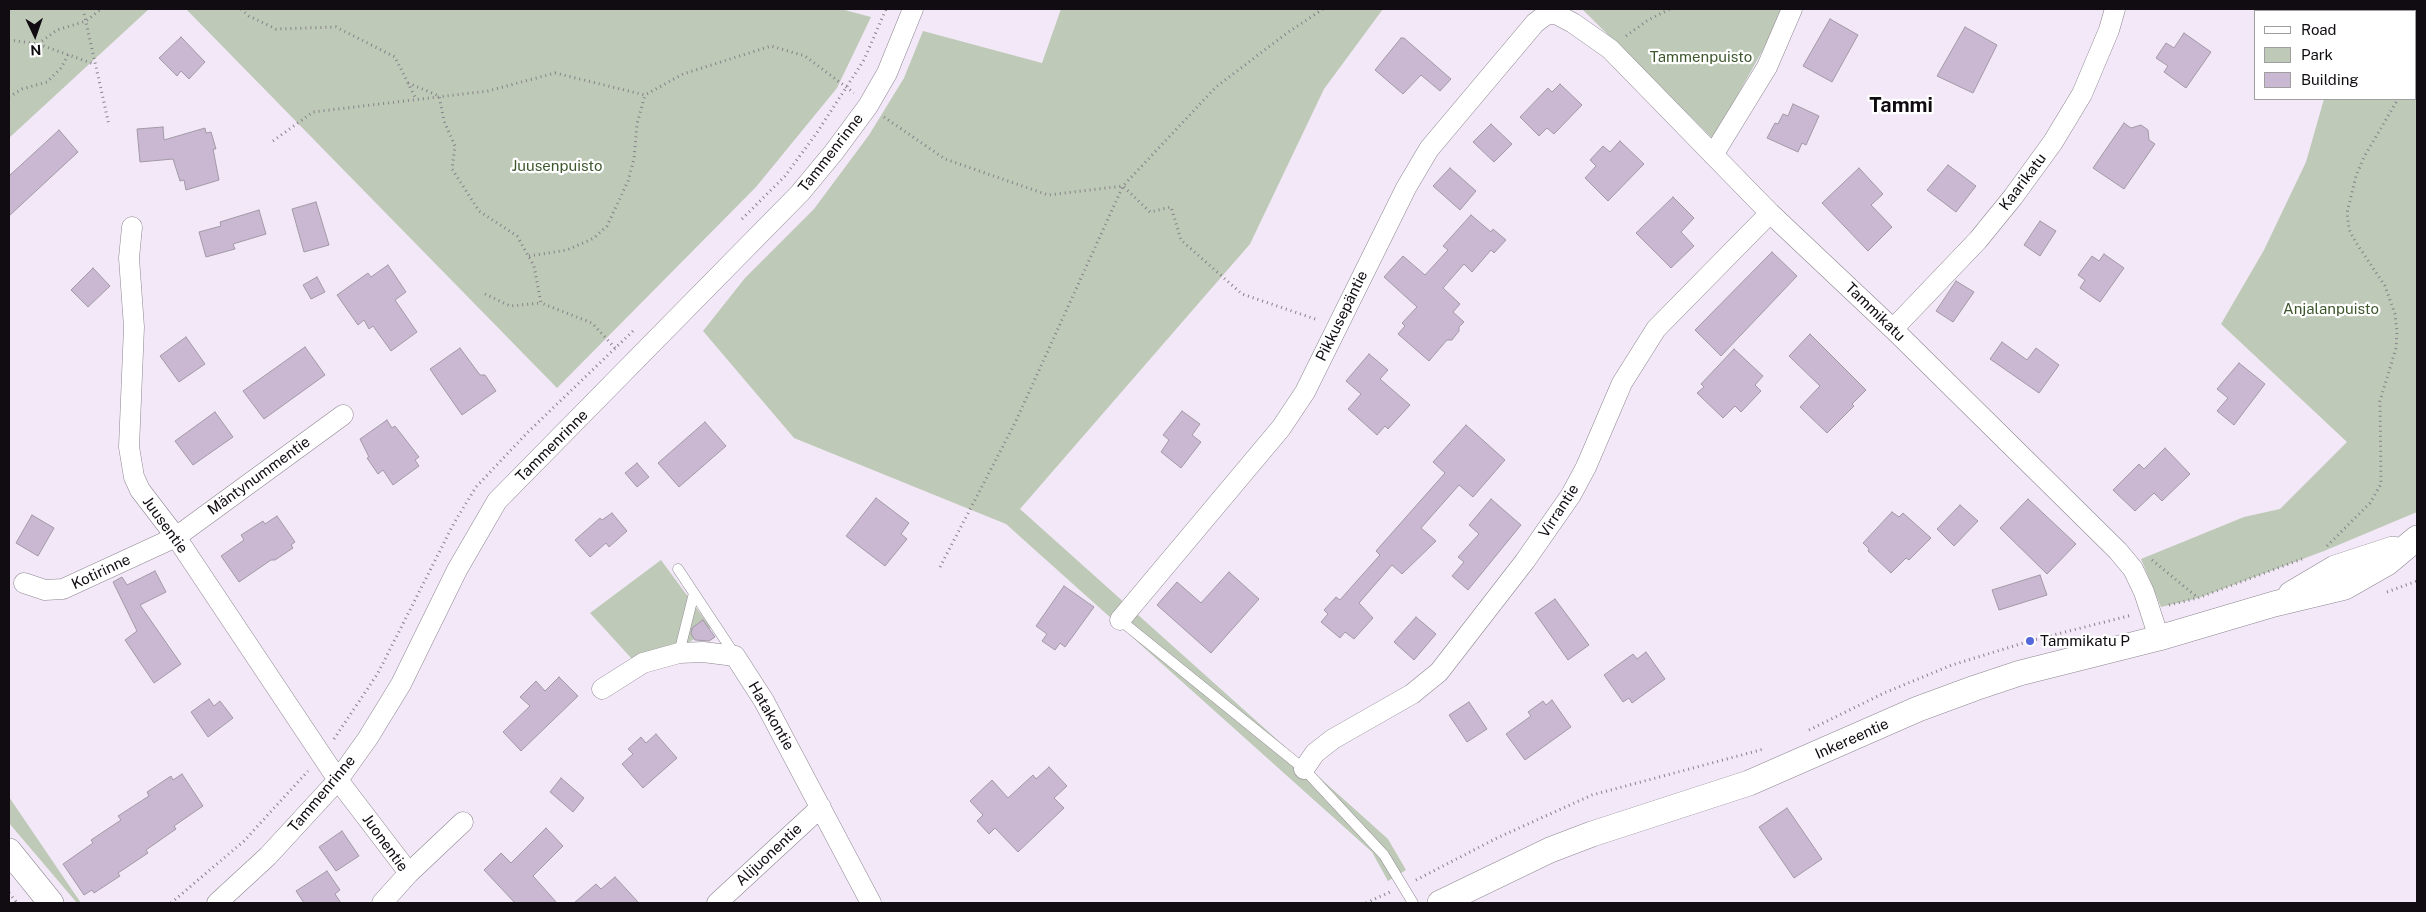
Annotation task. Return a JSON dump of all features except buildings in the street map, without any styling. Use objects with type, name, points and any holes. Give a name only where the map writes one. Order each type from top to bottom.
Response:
[{"type":"street","name":"Tammenrinne","points":[[218,903],[268,856],[338,780],[368,738],[401,684],[457,570],[498,501],[800,194],[868,106],[887,73],[913,9]]},
{"type":"street","points":[[1713,155],[1767,67],[1792,9]]},
{"type":"street","name":"Kaarikatu","points":[[1893,329],[1978,240],[2013,197],[2053,142],[2082,94],[2115,9]]},
{"type":"street","name":"Pikkusepäntie","points":[[1120,620],[1281,428],[1305,392],[1406,188],[1429,149],[1535,23],[1547,14],[1556,14]]},
{"type":"street","name":"Tammikatu","points":[[1556,14],[1610,49],[1770,213],[1893,329],[2118,551],[2132,569],[2144,592],[2159,638]]},
{"type":"street","name":"Virrantie","points":[[1304,769],[1315,752],[1333,739],[1412,694],[1439,672],[1525,561],[1571,495],[1586,468],[1622,383],[1656,329],[1770,213]]},
{"type":"street","name":"Juusentie","points":[[132,227],[129,258],[134,328],[129,447],[130,465],[140,490],[176,537],[338,780]]},
{"type":"street","name":"Mäntynummentie","points":[[176,537],[343,414]]},
{"type":"street","name":"Kotirinne","points":[[24,583],[45,590],[63,590],[176,537]]},
{"type":"street","name":"Inkereentie","points":[[1440,903],[1550,850],[1592,834],[1749,783],[1918,709],[2020,673],[2159,638],[2274,604],[2336,568],[2412,541]]},
{"type":"street","points":[[602,689],[643,663],[679,653],[704,652],[735,656]]},
{"type":"street","name":"Hatakontie","points":[[735,656],[764,701],[822,807],[871,903]]},
{"type":"street","name":"Juonentie","points":[[338,780],[409,874],[382,903]]},
{"type":"street","name":"Alijuonentie","points":[[717,903],[822,807]]},
{"type":"street","points":[[409,874],[463,822]]},
{"type":"street","points":[[9,851],[50,903]]},
{"type":"lane","points":[[678,570],[735,656]]},
{"type":"lane","points":[[679,653],[694,593]]},
{"type":"lane","points":[[1120,620],[1304,769],[1384,855],[1413,903]]},
{"type":"path","points":[[83,9],[109,125]]},
{"type":"path","points":[[38,44],[57,30],[86,22],[101,9]]},
{"type":"path","points":[[240,9],[249,16],[276,29],[336,27],[395,56],[416,99]]},
{"type":"path","points":[[940,567],[1015,423],[1123,186],[1216,87],[1287,33],[1323,9]]},
{"type":"path","points":[[1610,49],[1648,20],[1670,9]]},
{"type":"path","points":[[9,40],[38,44],[95,64]]},
{"type":"path","points":[[273,141],[314,112],[488,91],[555,73],[645,95],[683,74],[771,46],[805,56],[847,87],[868,106],[945,159],[1048,195],[1123,186]]},
{"type":"path","points":[[9,97],[22,89],[47,82],[61,68],[68,55]]},
{"type":"path","points":[[408,83],[439,96]]},
{"type":"path","points":[[528,256],[567,250],[594,238],[608,226],[628,181],[634,159],[637,124],[645,95]]},
{"type":"path","points":[[439,96],[444,121],[455,146],[452,169],[479,211],[517,236],[534,266],[542,303]]},
{"type":"path","points":[[2324,551],[2335,536],[2370,503],[2381,484],[2383,468],[2380,409],[2382,391],[2396,348],[2395,314],[2385,286],[2352,235],[2347,212],[2356,176],[2364,157],[2397,100]]},
{"type":"path","points":[[1123,186],[1150,212],[1171,207],[1181,240],[1242,294],[1337,326]]},
{"type":"path","points":[[485,294],[510,306],[542,303],[592,323],[615,348]]},
{"type":"path","points":[[9,893],[17,903]]},
{"type":"green space","points":[[9,9],[149,9],[9,138]]},
{"type":"green space","name":"Juusenpuisto","points":[[186,9],[841,9],[871,17],[837,88],[756,187],[557,388]]},
{"type":"green space","points":[[1061,9],[1383,9],[1324,89],[1250,244],[1020,509],[1388,839],[1406,870],[1388,881],[1372,852],[1006,524],[794,438],[703,331],[745,278],[814,209],[869,135],[904,78],[923,31],[1042,63]]},
{"type":"green space","name":"Tammenpuisto","points":[[1582,9],[1782,9],[1769,39],[1713,139]]},
{"type":"green space","name":"Anjalanpuisto","points":[[2417,9],[2417,512],[2324,551],[2198,598],[2161,607],[2141,559],[2244,517],[2280,509],[2347,442],[2221,324],[2264,250],[2306,162],[2324,100],[2416,100],[2416,10],[2268,10]]},
{"type":"green space","points":[[661,560],[711,628],[688,643],[632,659],[590,613]]},
{"type":"green space","points":[[9,797],[81,903],[77,903],[9,823]]},
{"type":"place","name":"Tammikatu P","points":[[2030,641]]},
{"type":"district","name":"Tammi","points":[[1901,106]]}]
